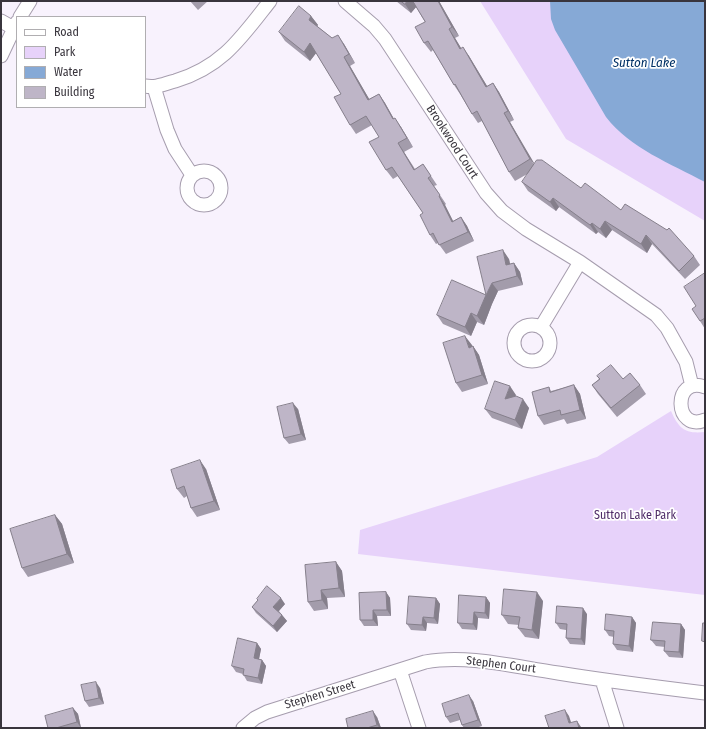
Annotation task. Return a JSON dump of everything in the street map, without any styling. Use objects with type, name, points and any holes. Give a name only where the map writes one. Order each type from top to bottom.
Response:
[{"type":"street","points":[[22,16],[30,1]]},
{"type":"street","points":[[192,175],[175,149],[150,87],[188,77],[216,62],[234,46],[270,1]]},
{"type":"street","name":"Brookwood Court","points":[[345,1],[374,26],[384,38],[486,193],[502,211],[526,229],[580,262],[656,315],[667,328],[698,387],[686,390],[683,394],[680,405],[681,410],[688,419],[695,422],[705,420]]},
{"type":"street","points":[[1,21],[16,24]]},
{"type":"street","points":[[1,56],[16,26]]},
{"type":"street","points":[[541,327],[580,262]]},
{"type":"street","name":"Stephen Court","points":[[400,670],[425,662],[452,660],[486,662],[602,680],[705,693]]},
{"type":"street","points":[[400,670],[419,728]]},
{"type":"street","name":"Stephen Street","points":[[244,728],[255,718],[267,712],[400,670]]},
{"type":"street","points":[[602,680],[617,728]]},
{"type":"green space","name":"Sutton Lake","points":[[480,1],[705,1],[705,221],[566,139]]},
{"type":"green space","name":"Sutton Lake Park","points":[[671,411],[677,422],[684,429],[692,432],[705,432],[705,595],[358,554],[360,530],[597,457]]},
{"type":"water","name":"Sutton Lake","points":[[550,1],[705,1],[705,182],[665,162],[639,146],[627,138],[606,117],[555,30],[551,19]]},
{"type":"building","points":[[413,1],[438,1],[452,27],[449,29],[460,49],[463,47],[486,87],[493,83],[508,111],[504,113],[530,159],[509,172],[477,111],[472,114],[428,41],[424,43],[415,27],[425,22]]},
{"type":"building","points":[[299,6],[311,16],[309,20],[332,38],[338,35],[349,54],[344,57],[368,100],[379,94],[393,119],[395,118],[407,138],[398,143],[414,170],[423,164],[431,176],[428,178],[440,195],[439,196],[452,222],[461,217],[468,232],[439,245],[433,233],[430,235],[420,215],[423,213],[392,167],[386,170],[369,142],[379,137],[366,116],[350,125],[334,97],[341,94],[310,43],[304,52],[279,32]]},
{"type":"building","points":[[537,160],[542,160],[581,188],[585,183],[621,210],[625,204],[667,230],[669,228],[694,256],[679,271],[646,235],[641,244],[605,221],[600,229],[592,223],[590,225],[553,198],[550,202],[522,182]]},
{"type":"building","points":[[503,250],[506,265],[514,263],[517,276],[492,283],[486,295],[477,257]]},
{"type":"building","points":[[705,273],[705,318],[700,321],[692,309],[696,306],[684,287]]},
{"type":"building","points":[[452,280],[486,295],[477,316],[471,313],[465,327],[437,315]]},
{"type":"building","points":[[465,336],[469,348],[473,346],[482,375],[456,383],[443,343]]},
{"type":"building","points":[[611,365],[623,379],[630,373],[640,385],[611,408],[592,385],[600,379],[597,376]]},
{"type":"building","points":[[495,381],[510,386],[505,399],[516,396],[523,399],[515,420],[485,409]]},
{"type":"building","points":[[574,385],[580,410],[561,415],[560,410],[538,416],[532,392],[549,387],[550,392]]},
{"type":"building","points":[[293,403],[301,434],[284,438],[277,407]]},
{"type":"building","points":[[200,460],[214,501],[191,508],[184,486],[177,489],[171,470]]},
{"type":"building","points":[[55,515],[67,554],[22,568],[10,529]]},
{"type":"building","points":[[336,562],[339,588],[321,590],[322,600],[308,602],[305,565]]},
{"type":"building","points":[[267,586],[281,598],[273,607],[282,615],[273,626],[252,607]]},
{"type":"building","points":[[504,589],[537,592],[532,630],[518,628],[520,617],[502,615]]},
{"type":"building","points":[[386,592],[387,610],[373,610],[373,620],[360,620],[359,593]]},
{"type":"building","points":[[459,595],[486,597],[485,613],[474,612],[473,624],[458,623]]},
{"type":"building","points":[[409,596],[436,598],[434,618],[423,617],[422,625],[407,624]]},
{"type":"building","points":[[557,606],[583,608],[581,639],[566,638],[567,624],[556,623]]},
{"type":"building","points":[[606,614],[632,617],[629,646],[613,644],[614,631],[605,630]]},
{"type":"building","points":[[653,622],[681,624],[679,652],[664,651],[665,641],[651,640]]},
{"type":"building","points":[[703,623],[705,623],[705,642],[702,641]]},
{"type":"building","points":[[238,638],[257,643],[254,658],[262,660],[258,678],[243,675],[244,669],[232,666]]},
{"type":"building","points":[[96,682],[99,698],[85,701],[81,685]]},
{"type":"building","points":[[469,695],[478,720],[462,725],[458,713],[446,717],[442,704]]},
{"type":"building","points":[[73,708],[77,722],[56,728],[48,728],[45,716]]},
{"type":"building","points":[[565,710],[569,723],[577,721],[579,728],[549,728],[545,716]]},
{"type":"building","points":[[373,711],[377,725],[367,728],[348,728],[346,719]]}]
